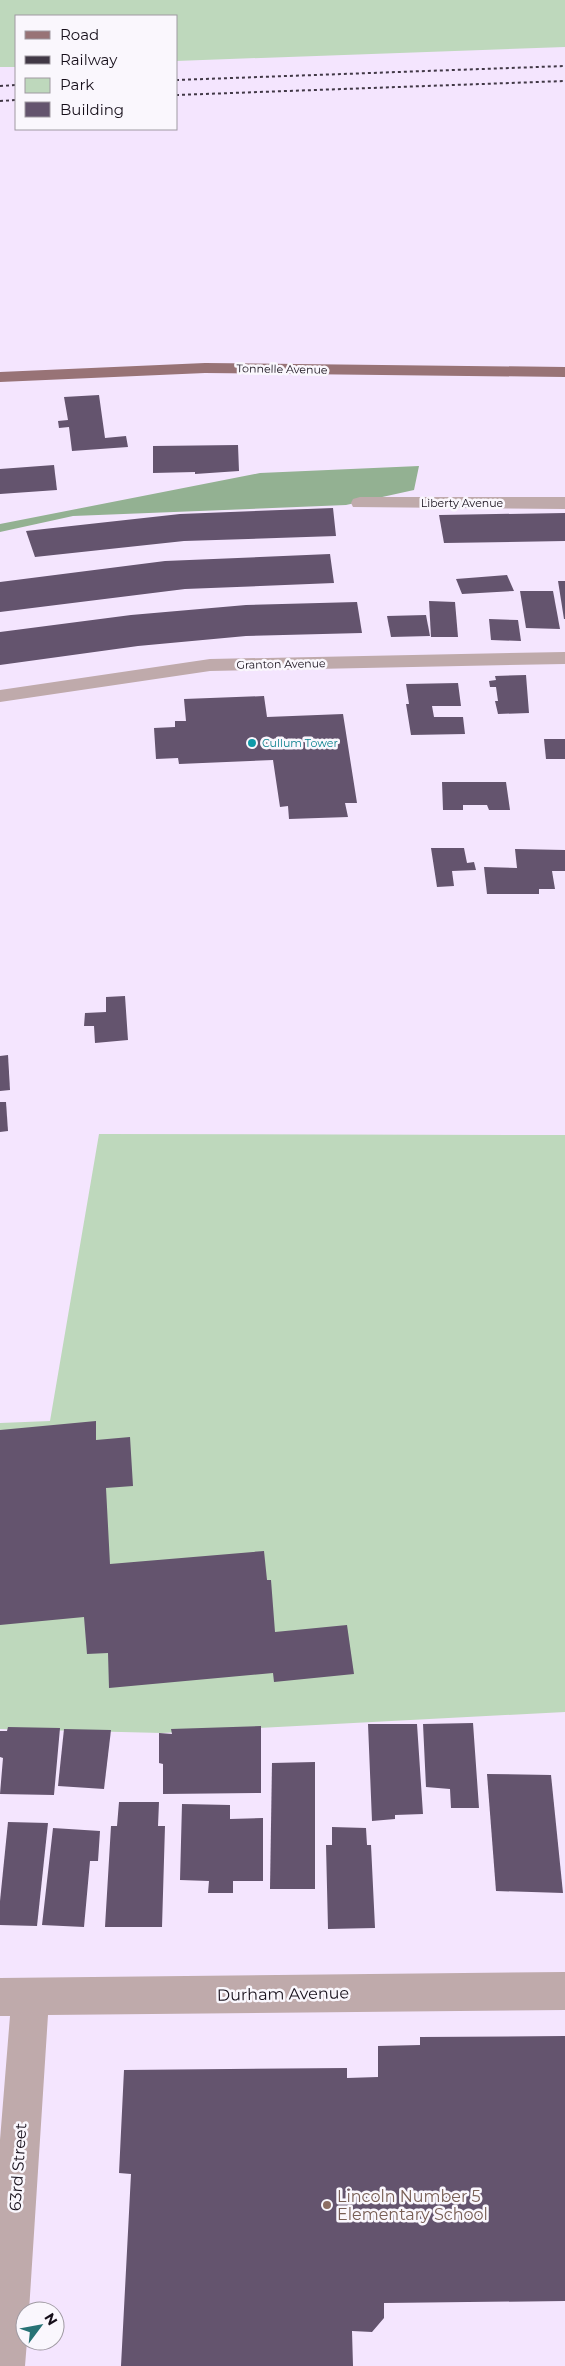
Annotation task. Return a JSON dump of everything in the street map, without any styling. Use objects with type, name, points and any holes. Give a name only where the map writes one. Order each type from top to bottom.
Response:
[{"type":"main road","name":"Tonnelle Avenue","points":[[0,377],[205,368],[565,372]]},
{"type":"street","name":"Liberty Avenue","points":[[360,503],[565,504]]},
{"type":"street","name":"Granton Avenue","points":[[0,696],[210,665],[565,658]]},
{"type":"street","name":"Durham Avenue","points":[[15,1997],[565,1991]]},
{"type":"street","name":"63rd Street","points":[[4,2366],[15,1997]]},
{"type":"green space","points":[[0,0],[565,0],[565,47],[178,61],[178,15],[15,15],[15,67],[0,67]]},
{"type":"green space","points":[[419,466],[414,490],[346,505],[73,516],[0,532],[0,524],[260,473]]},
{"type":"green space","points":[[99,1134],[565,1135],[565,1712],[162,1733],[0,1729],[0,1423],[50,1421]]},
{"type":"building","points":[[99,395],[105,438],[126,436],[128,447],[72,451],[69,427],[59,428],[58,421],[68,420],[64,397]]},
{"type":"building","points":[[238,445],[239,471],[195,474],[195,472],[153,473],[153,446]]},
{"type":"building","points":[[54,465],[57,490],[0,494],[0,469]]},
{"type":"building","points":[[333,508],[336,536],[184,541],[35,557],[26,531],[180,514]]},
{"type":"building","points":[[565,513],[565,541],[444,543],[439,515]]},
{"type":"building","points":[[330,554],[334,583],[185,589],[0,612],[0,582],[165,561]]},
{"type":"building","points":[[507,575],[514,591],[462,594],[456,579]]},
{"type":"building","points":[[558,581],[565,581],[565,619],[564,619]]},
{"type":"building","points":[[520,591],[553,591],[560,629],[526,628]]},
{"type":"building","points":[[429,601],[455,602],[458,637],[431,637]]},
{"type":"building","points":[[357,602],[362,633],[246,636],[138,646],[0,665],[0,632],[131,615],[246,605]]},
{"type":"building","points":[[426,615],[430,636],[391,637],[387,616]]},
{"type":"building","points":[[489,619],[518,620],[521,641],[491,640]]},
{"type":"building","points":[[526,675],[529,713],[498,714],[495,701],[498,701],[496,687],[490,687],[489,681],[496,680],[495,676]]},
{"type":"building","points":[[458,683],[461,706],[432,706],[434,717],[463,717],[465,734],[411,735],[406,704],[409,704],[406,684]]},
{"type":"building","name":"Cullum Tower","points":[[264,696],[267,717],[343,714],[357,803],[345,803],[348,817],[289,819],[288,806],[280,807],[273,760],[179,764],[178,758],[156,759],[154,728],[175,727],[175,721],[186,721],[184,699]]},
{"type":"building","points":[[544,739],[565,739],[565,759],[546,759]]},
{"type":"building","points":[[442,782],[506,782],[510,810],[489,810],[487,805],[463,805],[463,810],[443,810]]},
{"type":"building","points":[[431,848],[464,848],[467,863],[474,862],[476,870],[452,871],[454,886],[437,887]]},
{"type":"building","points":[[515,849],[565,850],[565,871],[552,871],[555,889],[539,889],[539,894],[487,894],[484,867],[517,868]]},
{"type":"building","points":[[125,996],[128,1040],[95,1043],[94,1026],[84,1026],[85,1013],[106,1012],[106,997]]},
{"type":"building","points":[[8,1055],[10,1090],[0,1091],[0,1056]]},
{"type":"building","points":[[0,1102],[6,1102],[8,1131],[0,1132]]},
{"type":"building","points":[[96,1421],[96,1440],[130,1437],[133,1486],[106,1488],[110,1564],[264,1551],[267,1580],[271,1580],[275,1632],[347,1625],[354,1674],[274,1682],[273,1673],[109,1688],[108,1653],[87,1654],[84,1617],[0,1625],[0,1430]]},
{"type":"building","points":[[473,1723],[479,1808],[451,1808],[450,1789],[426,1787],[423,1724]]},
{"type":"building","points":[[368,1724],[417,1724],[423,1814],[395,1815],[395,1819],[372,1821]]},
{"type":"building","points":[[261,1726],[261,1793],[163,1794],[163,1764],[159,1763],[159,1733],[172,1734],[171,1729]]},
{"type":"building","points":[[8,1727],[60,1728],[54,1795],[0,1794],[3,1758],[0,1757],[0,1731],[7,1731]]},
{"type":"building","points":[[64,1729],[111,1730],[104,1789],[58,1786]]},
{"type":"building","points":[[315,1762],[315,1889],[270,1889],[272,1763]]},
{"type":"building","points":[[487,1774],[551,1775],[563,1893],[496,1891]]},
{"type":"building","points":[[119,1802],[159,1802],[158,1826],[165,1826],[162,1927],[105,1927],[111,1826],[117,1826]]},
{"type":"building","points":[[182,1804],[230,1805],[230,1819],[263,1818],[263,1881],[233,1881],[233,1893],[208,1893],[209,1881],[180,1880]]},
{"type":"building","points":[[8,1822],[48,1823],[37,1926],[0,1925],[0,1901]]},
{"type":"building","points":[[332,1827],[366,1828],[367,1845],[371,1845],[375,1928],[328,1929],[326,1845],[332,1845]]},
{"type":"building","points":[[53,1828],[100,1831],[98,1861],[90,1861],[84,1927],[42,1925]]},
{"type":"building","name":"Lincoln Number 5 Elementary School","points":[[565,2036],[565,2301],[384,2303],[384,2318],[372,2332],[352,2331],[353,2366],[121,2366],[131,2174],[119,2173],[124,2070],[347,2068],[347,2078],[378,2077],[378,2046],[420,2045],[420,2037]]},
{"type":"railway","points":[[178,80],[565,66]]},
{"type":"railway","points":[[178,95],[565,81]]},
{"type":"railway","points":[[0,86],[15,85]]},
{"type":"railway","points":[[0,101],[15,100]]},
{"type":"place","name":"Cullum Tower","points":[[252,743]]},
{"type":"place","name":"Lincoln Number 5 Elementary School","points":[[327,2205]]}]
